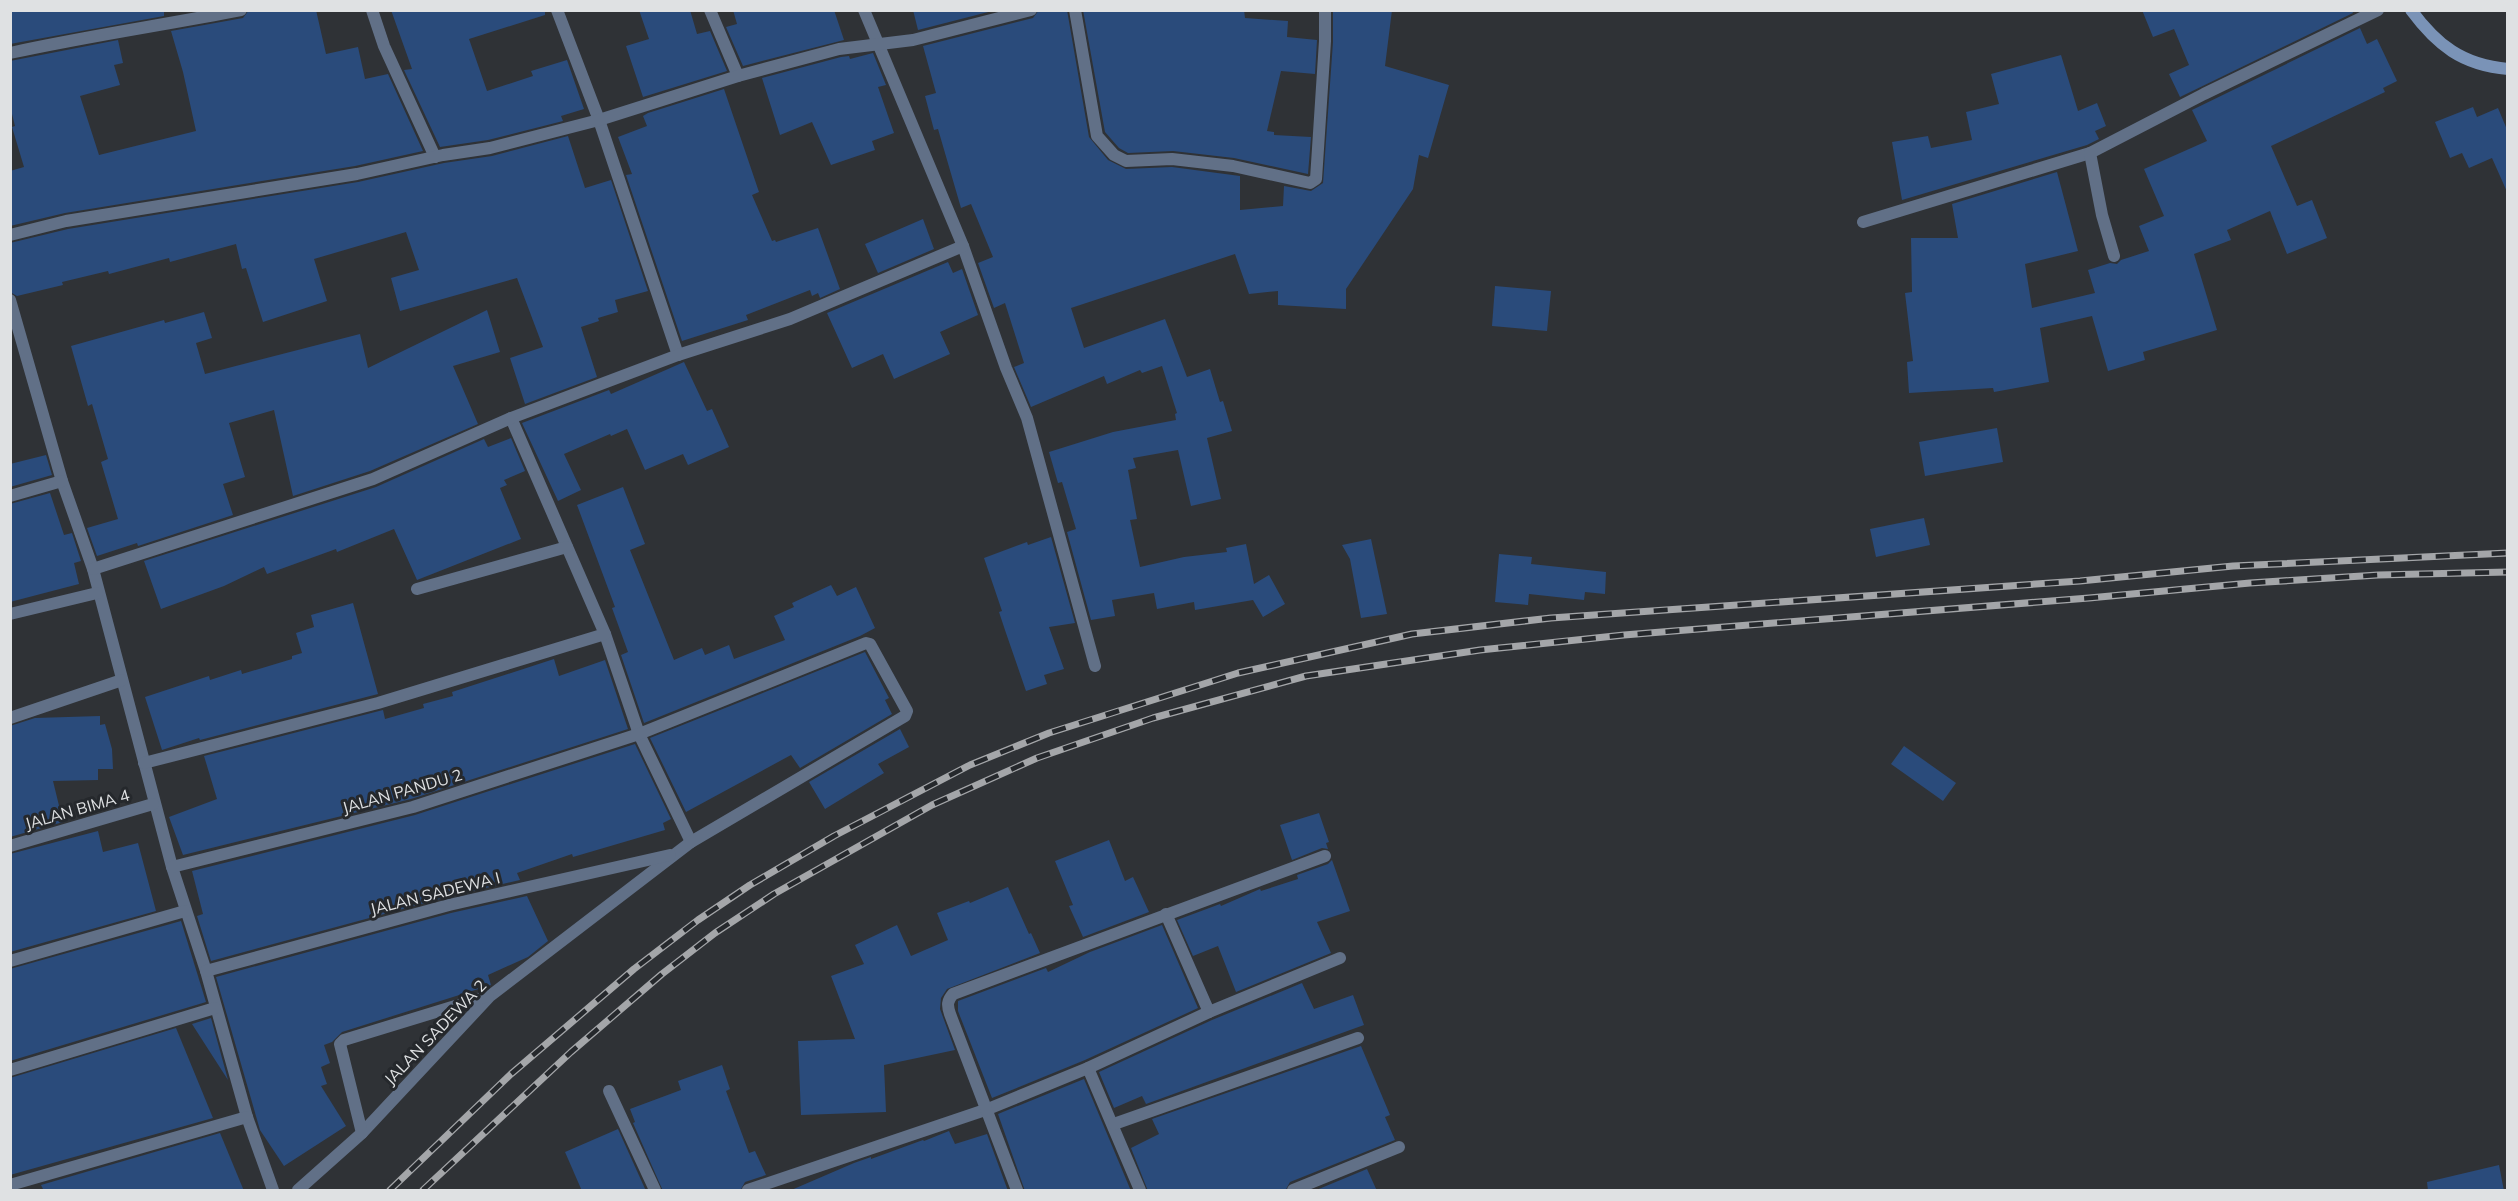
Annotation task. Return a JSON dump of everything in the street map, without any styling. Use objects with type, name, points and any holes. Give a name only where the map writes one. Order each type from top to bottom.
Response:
[{"type":"street","points":[[10,53],[88,36],[145,29],[241,10]]},
{"type":"street","points":[[372,10],[384,46],[435,157]]},
{"type":"street","points":[[557,10],[599,120],[678,355]]},
{"type":"street","points":[[710,10],[738,76]]},
{"type":"street","points":[[864,10],[963,246],[1006,368],[1035,441],[1095,666]]},
{"type":"street","points":[[10,234],[66,221],[357,174],[490,148],[599,120],[738,76],[839,49],[913,40],[1031,10]]},
{"type":"street","points":[[1075,10],[1098,136],[1114,155],[1126,161],[1172,159],[1233,166],[1310,183],[1316,179],[1325,10]]},
{"type":"street","points":[[1863,222],[2090,153],[2204,94],[2378,10]]},
{"type":"street","points":[[2411,10],[2441,45],[2461,57],[2493,68],[2508,69]]},
{"type":"street","points":[[2090,153],[2102,215],[2114,256]]},
{"type":"street","points":[[93,569],[373,479],[511,418],[678,355],[790,319],[963,246]]},
{"type":"street","points":[[10,300],[62,481],[93,569],[97,593],[122,680],[153,804],[185,911],[206,971],[247,1117],[273,1191]]},
{"type":"street","points":[[511,418],[605,634],[639,734],[691,842]]},
{"type":"street","points":[[10,496],[62,481]]},
{"type":"street","points":[[417,589],[567,547]]},
{"type":"street","points":[[10,614],[97,593]]},
{"type":"street","points":[[144,764],[378,704],[605,634]]},
{"type":"street","name":"JALAN PANDU 2","points":[[172,867],[413,807],[639,734],[870,644],[907,711],[905,716],[691,842]]},
{"type":"street","points":[[10,718],[122,680]]},
{"type":"street","name":"JALAN BIMA 4","points":[[10,846],[153,804]]},
{"type":"street","name":"JALAN SADEWA 2","points":[[298,1191],[362,1133],[490,996],[691,842]]},
{"type":"street","name":"JALAN SADEWA I","points":[[206,971],[449,905],[674,854]]},
{"type":"street","points":[[1017,1191],[947,1005],[953,994],[1325,856]]},
{"type":"street","points":[[10,962],[185,911]]},
{"type":"street","points":[[1166,914],[1209,1012]]},
{"type":"street","points":[[748,1191],[988,1109],[1088,1068],[1209,1012],[1340,958]]},
{"type":"street","points":[[362,1133],[340,1044],[490,996]]},
{"type":"street","points":[[10,1070],[215,1008]]},
{"type":"street","points":[[1114,1124],[1358,1038]]},
{"type":"street","points":[[1088,1068],[1114,1124],[1140,1191]]},
{"type":"street","points":[[609,1091],[656,1191]]},
{"type":"street","points":[[10,1185],[247,1117]]},
{"type":"street","points":[[1293,1191],[1399,1147]]},
{"type":"building","points":[[10,10],[164,10],[164,16],[10,44]]},
{"type":"building","points":[[249,10],[316,10],[326,54],[358,47],[365,79],[388,74],[423,151],[355,166],[65,213],[10,226],[10,171],[24,167],[12,127],[15,126],[10,106],[10,61],[118,40],[123,63],[114,65],[120,85],[80,96],[99,155],[196,131],[171,31],[243,18]]},
{"type":"building","points":[[391,10],[545,10],[545,15],[469,39],[487,91],[533,76],[531,71],[567,60],[584,109],[561,116],[563,121],[488,140],[440,147],[404,70],[412,69]]},
{"type":"building","points":[[639,10],[690,10],[697,34],[710,31],[727,71],[643,97],[626,46],[649,39]]},
{"type":"building","points":[[733,10],[834,10],[844,40],[743,66],[726,27],[737,24]]},
{"type":"building","points":[[913,10],[996,10],[918,30]]},
{"type":"building","points":[[1039,10],[1067,10],[1089,137],[1108,160],[1126,169],[1172,167],[1240,176],[1240,210],[1283,206],[1284,186],[1311,191],[1323,183],[1333,42],[1333,10],[1392,10],[1385,66],[1449,85],[1428,158],[1419,155],[1413,189],[1346,289],[1346,309],[1278,305],[1278,291],[1249,294],[1235,254],[1071,308],[1084,348],[1165,319],[1187,377],[1210,369],[1232,431],[1207,438],[1221,499],[1191,506],[1178,450],[1133,458],[1136,468],[1128,470],[1137,519],[1130,520],[1140,567],[1184,557],[1227,552],[1226,548],[1246,544],[1254,584],[1269,575],[1285,604],[1263,617],[1253,600],[1195,610],[1194,602],[1157,609],[1154,593],[1112,600],[1115,616],[1091,620],[1067,532],[1076,529],[1062,482],[1058,483],[1049,452],[1113,432],[1176,420],[1175,414],[1177,413],[1162,366],[1142,373],[1140,370],[1107,384],[1104,376],[1031,407],[1014,367],[1024,363],[1005,303],[994,308],[978,263],[993,257],[971,204],[961,208],[938,129],[934,130],[925,96],[936,93],[923,46],[1033,18]]},
{"type":"building","points":[[1083,10],[1244,10],[1245,18],[1288,21],[1287,37],[1317,40],[1315,74],[1281,71],[1267,131],[1274,132],[1274,135],[1311,137],[1308,174],[1234,158],[1173,151],[1128,153],[1119,148],[1105,132]]},
{"type":"building","points":[[2142,10],[2352,10],[2353,13],[2180,97],[2169,74],[2189,65],[2174,29],[2153,37]]},
{"type":"building","points":[[2360,28],[2367,44],[2377,39],[2397,81],[2383,88],[2385,92],[2271,146],[2297,206],[2312,200],[2327,238],[2287,254],[2270,211],[2227,230],[2231,240],[2194,254],[2217,330],[2143,352],[2145,360],[2108,371],[2092,316],[2040,328],[2049,382],[1994,392],[1993,388],[1909,393],[1907,362],[1913,361],[1905,293],[1912,292],[1911,238],[1958,238],[1952,204],[2057,172],[2078,251],[2025,264],[2032,308],[2095,293],[2088,270],[2110,263],[2117,264],[2121,260],[2149,251],[2139,226],[2164,216],[2144,169],[2207,141],[2192,110]]},
{"type":"building","points":[[873,53],[886,85],[878,87],[894,133],[872,141],[875,150],[831,165],[812,122],[780,135],[762,78],[841,57],[849,56],[850,59]]},
{"type":"building","points":[[2061,55],[2078,111],[2097,103],[2106,126],[2095,131],[2099,139],[2087,145],[1902,200],[1892,142],[1928,136],[1931,148],[1972,140],[1966,112],[1999,104],[1991,74]]},
{"type":"building","points":[[724,89],[759,192],[752,195],[772,241],[776,242],[818,228],[840,289],[820,298],[818,293],[812,296],[810,290],[746,315],[748,320],[682,341],[626,175],[632,174],[618,137],[647,126],[643,116],[648,113]]},
{"type":"building","points":[[2473,107],[2477,117],[2498,108],[2508,132],[2508,194],[2492,158],[2469,168],[2462,153],[2450,158],[2435,122]]},
{"type":"building","points":[[568,136],[585,188],[611,180],[648,291],[615,300],[618,312],[598,318],[599,321],[581,327],[597,377],[525,404],[510,358],[543,347],[517,278],[400,311],[391,278],[419,270],[406,232],[314,259],[327,301],[263,322],[246,268],[242,269],[236,244],[170,262],[169,258],[109,274],[108,271],[17,296],[10,292],[10,243],[68,229],[358,182],[444,163],[492,156]]},
{"type":"building","points":[[923,219],[934,249],[878,273],[865,244]]},
{"type":"building","points":[[948,262],[953,273],[962,269],[978,315],[940,332],[950,354],[894,379],[883,354],[852,368],[827,313]]},
{"type":"building","points":[[1495,286],[1551,291],[1547,331],[1492,326]]},
{"type":"building","points":[[487,310],[500,352],[453,366],[478,424],[370,471],[293,496],[274,410],[229,423],[245,477],[223,484],[233,515],[138,546],[137,543],[97,556],[87,528],[118,519],[101,462],[108,459],[92,404],[88,406],[71,346],[164,320],[165,323],[204,312],[212,338],[196,343],[205,374],[360,334],[368,368]]},
{"type":"building","points":[[684,362],[707,411],[712,409],[729,447],[688,465],[683,454],[645,470],[627,429],[611,436],[610,434],[564,454],[581,490],[558,501],[522,423],[609,390],[611,394]]},
{"type":"building","points":[[1997,428],[2003,462],[1925,476],[1919,442]]},
{"type":"building","points":[[511,438],[525,471],[504,480],[507,485],[500,488],[521,539],[417,580],[394,529],[337,552],[336,549],[267,574],[264,567],[224,586],[161,609],[144,561],[376,487],[484,439],[488,447]]},
{"type":"building","points":[[46,455],[52,475],[10,487],[10,464]]},
{"type":"building","points":[[623,487],[645,544],[630,550],[674,660],[702,648],[705,655],[729,645],[734,659],[785,640],[774,616],[794,607],[792,603],[831,585],[837,596],[856,587],[875,628],[644,723],[621,655],[628,652],[612,608],[615,607],[577,505]]},
{"type":"building","points":[[50,493],[64,535],[72,533],[81,561],[74,563],[79,584],[10,602],[10,504]]},
{"type":"building","points":[[1924,518],[1930,545],[1876,557],[1870,529]]},
{"type":"building","points":[[1051,537],[1075,623],[1049,627],[1064,669],[1044,675],[1047,684],[1026,691],[999,612],[1002,611],[984,558],[1027,542],[1028,545]]},
{"type":"building","points":[[1371,539],[1387,614],[1361,618],[1350,559],[1342,545]]},
{"type":"building","points":[[1499,554],[1532,557],[1531,564],[1606,572],[1605,594],[1585,592],[1584,600],[1529,594],[1528,605],[1495,602]]},
{"type":"building","points":[[353,603],[378,694],[200,740],[199,738],[162,750],[145,697],[209,676],[210,680],[241,670],[242,674],[292,659],[292,656],[302,653],[296,633],[314,627],[311,615]]},
{"type":"building","points":[[865,652],[889,698],[885,700],[892,714],[800,768],[791,755],[686,812],[650,738]]},
{"type":"building","points":[[554,659],[559,676],[605,660],[628,729],[411,799],[183,855],[169,817],[217,799],[204,756],[383,710],[385,719],[424,708],[423,704],[453,696],[452,692]]},
{"type":"building","points":[[100,716],[100,725],[105,724],[112,749],[113,769],[98,769],[98,780],[53,781],[63,822],[10,837],[10,726],[35,718]]},
{"type":"building","points":[[900,729],[909,747],[878,764],[884,773],[825,809],[809,782]]},
{"type":"building","points":[[635,744],[671,819],[663,823],[665,830],[573,857],[572,854],[517,873],[520,880],[447,897],[211,961],[197,916],[203,914],[192,871],[415,815]]},
{"type":"building","points":[[1904,746],[1956,783],[1943,801],[1891,764]]},
{"type":"building","points":[[1319,813],[1329,842],[1326,843],[1328,849],[1322,848],[1292,860],[1280,825]]},
{"type":"building","points":[[98,831],[103,852],[138,843],[156,911],[10,952],[10,854]]},
{"type":"building","points":[[1109,840],[1125,881],[1133,877],[1149,912],[1083,937],[1069,906],[1073,905],[1055,861]]},
{"type":"building","points":[[1332,860],[1350,911],[1317,922],[1331,953],[1236,992],[1218,946],[1193,956],[1177,920],[1220,904],[1221,906],[1260,889],[1261,891],[1298,879],[1297,875],[1328,864]]},
{"type":"building","points":[[1008,887],[1040,953],[947,989],[941,998],[940,1009],[955,1050],[884,1065],[886,1112],[801,1115],[798,1041],[855,1039],[831,976],[864,964],[855,945],[897,925],[911,956],[948,940],[937,913],[969,901],[970,903]]},
{"type":"building","points":[[527,896],[548,941],[528,957],[488,975],[491,985],[342,1032],[332,1042],[324,1045],[330,1063],[321,1067],[327,1084],[321,1086],[346,1126],[284,1166],[260,1130],[216,977],[451,913]]},
{"type":"building","points":[[181,921],[206,1002],[10,1061],[10,969]]},
{"type":"building","points":[[1162,925],[1198,1008],[1085,1060],[992,1098],[958,1011],[958,1001],[1046,968],[1048,972],[1090,952]]},
{"type":"building","points":[[1302,983],[1314,1009],[1353,995],[1364,1025],[1146,1104],[1142,1096],[1114,1108],[1099,1072],[1212,1020]]},
{"type":"building","points":[[211,1018],[228,1080],[192,1024]]},
{"type":"building","points":[[176,1028],[213,1118],[10,1175],[10,1078]]},
{"type":"building","points":[[1361,1046],[1390,1115],[1385,1117],[1395,1140],[1290,1182],[1285,1191],[1148,1191],[1131,1148],[1159,1134],[1152,1119]]},
{"type":"building","points":[[722,1065],[730,1089],[726,1091],[749,1153],[755,1151],[766,1175],[745,1182],[740,1191],[663,1191],[633,1123],[635,1122],[630,1109],[681,1090],[678,1081]]},
{"type":"building","points":[[1084,1079],[1131,1191],[1025,1191],[998,1114]]},
{"type":"building","points":[[618,1129],[646,1191],[582,1191],[565,1152]]},
{"type":"building","points":[[949,1131],[955,1144],[987,1134],[1008,1191],[789,1191],[854,1163]]},
{"type":"building","points":[[220,1133],[244,1191],[44,1191],[41,1185]]},
{"type":"building","points":[[2499,1165],[2504,1191],[2428,1191],[2427,1182]]},
{"type":"building","points":[[1367,1169],[1377,1191],[1314,1191]]},
{"type":"railway","points":[[390,1190],[511,1074],[634,969],[698,920],[750,885],[834,836],[970,765],[1049,733],[1238,673],[1412,634],[1551,618],[2080,581],[2233,566],[2508,553]]},
{"type":"railway","points":[[423,1190],[571,1052],[662,974],[715,933],[774,894],[932,805],[1037,758],[1153,718],[1306,676],[1480,650],[1624,635],[2250,583],[2378,575],[2508,572]]}]
